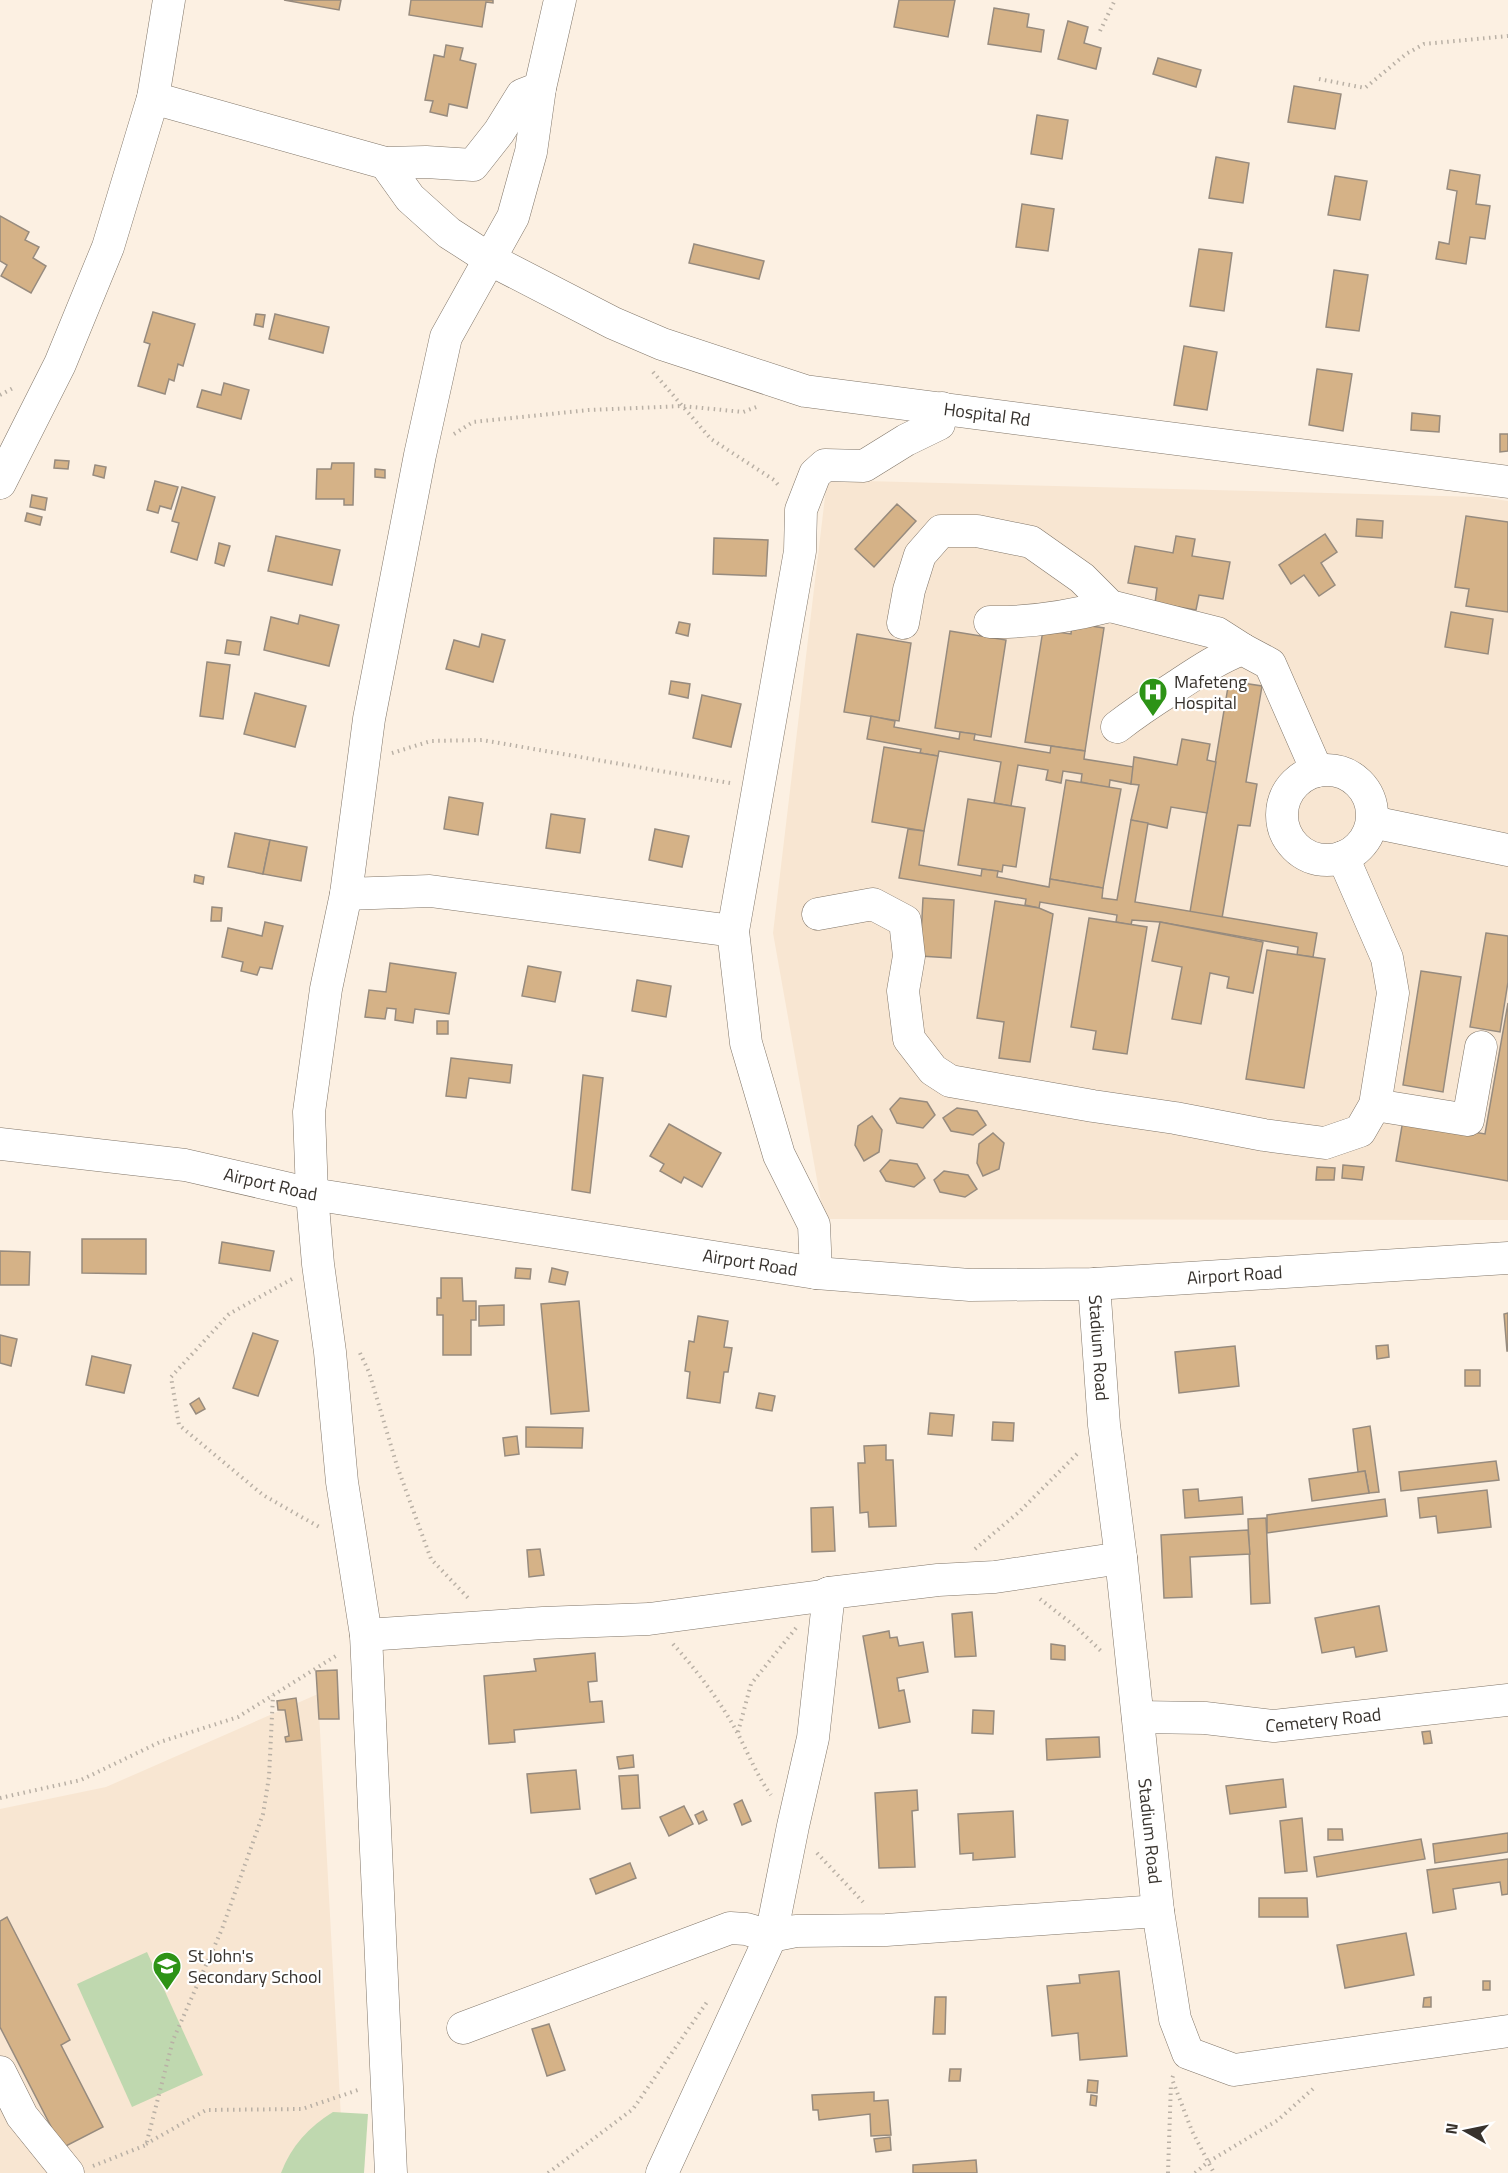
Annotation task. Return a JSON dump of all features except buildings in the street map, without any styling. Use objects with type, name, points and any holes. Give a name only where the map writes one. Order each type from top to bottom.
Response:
[{"type":"street","points":[[0,483],[60,364],[108,247],[153,98],[169,0]]},
{"type":"street","points":[[391,2173],[366,1635],[350,1544],[330,1352],[318,1264],[312,1194],[309,1113],[326,989],[346,894],[369,719],[420,455],[446,336],[491,260],[513,217],[531,152],[540,88],[560,0]]},
{"type":"street","points":[[153,98],[385,163],[426,162],[473,165],[499,132],[522,94],[540,88]]},
{"type":"street","name":"Hospital Rd","points":[[385,163],[410,198],[449,233],[491,260],[613,323],[662,344],[805,391],[1508,482]]},
{"type":"street","points":[[816,1274],[814,1225],[778,1155],[746,1043],[733,931],[800,551],[801,510],[815,474],[825,465],[864,466],[906,440],[939,424],[942,408]]},
{"type":"street","points":[[903,623],[909,590],[921,555],[941,531],[977,531],[1031,542],[1082,578],[1110,606]]},
{"type":"street","points":[[990,622],[1016,622],[1082,613],[1110,606],[1217,633],[1270,664],[1317,771]]},
{"type":"street","points":[[1117,727],[1134,713],[1222,656],[1242,649]]},
{"type":"street","points":[[1335,770],[1351,776],[1364,788],[1371,805],[1372,822],[1365,839],[1353,852],[1337,859],[1320,860],[1303,853],[1290,841],[1283,825],[1283,807],[1289,791],[1301,778],[1317,771],[1335,770]]},
{"type":"street","points":[[1372,822],[1508,850]]},
{"type":"street","points":[[818,914],[873,904],[905,921],[909,956],[903,991],[909,1039],[933,1070],[950,1081],[1175,1118],[1264,1136],[1325,1143],[1360,1131],[1375,1105],[1393,993],[1387,958],[1343,856]]},
{"type":"street","points":[[346,894],[429,891],[733,931]]},
{"type":"street","points":[[1375,1105],[1468,1120],[1481,1047]]},
{"type":"street","name":"Airport Road","points":[[0,1144],[185,1166],[312,1194],[816,1274],[970,1284],[1094,1284],[1508,1258]]},
{"type":"street","name":"Stadium Road","points":[[1094,1284],[1104,1425],[1158,1911],[1175,2019],[1188,2053]]},
{"type":"street","points":[[366,1635],[497,1628],[543,1623],[649,1619],[938,1580],[995,1577],[1120,1558]]},
{"type":"street","points":[[662,2173],[771,1936],[813,1738],[825,1594]]},
{"type":"street","name":"Cemetery Road","points":[[1138,1717],[1205,1718],[1274,1726],[1508,1700]]},
{"type":"street","points":[[463,2028],[730,1929],[746,1929],[771,1936],[796,1931],[886,1930],[1158,1911]]},
{"type":"street","points":[[1188,2053],[1234,2070],[1508,2031]]},
{"type":"street","points":[[0,2072],[22,2116],[77,2171]]},
{"type":"path","points":[[1100,31],[1115,0]]},
{"type":"path","points":[[1319,79],[1365,88],[1406,54],[1424,44],[1508,36]]},
{"type":"path","points":[[652,372],[711,439],[774,480],[801,510]]},
{"type":"path","points":[[420,455],[473,422],[589,410],[682,406],[743,412],[764,405]]},
{"type":"path","points":[[364,756],[399,752],[431,741],[482,740],[728,783],[760,785]]},
{"type":"path","points":[[318,1264],[229,1314],[171,1377],[179,1425],[263,1495],[350,1544]]},
{"type":"path","points":[[359,1351],[369,1372],[397,1466],[431,1559],[497,1628]]},
{"type":"path","points":[[974,1550],[1027,1505],[1104,1425]]},
{"type":"path","points":[[995,1577],[1024,1586],[1076,1627],[1113,1662],[1132,1665]]},
{"type":"path","points":[[737,1732],[751,1684],[825,1594]]},
{"type":"path","points":[[649,1619],[690,1663],[737,1732],[759,1780],[793,1826],[879,1918],[886,1930]]},
{"type":"path","points":[[0,1798],[81,1780],[160,1742],[238,1717],[366,1635]]},
{"type":"path","points":[[146,2145],[173,2040],[222,1929],[263,1814],[270,1766],[273,1695]]},
{"type":"path","points":[[548,2173],[633,2109],[713,1993]]},
{"type":"path","points":[[1168,2173],[1172,2079],[1188,2053]]},
{"type":"path","points":[[77,2171],[146,2145],[206,2110],[302,2109],[387,2079]]},
{"type":"path","points":[[1172,2079],[1192,2132],[1214,2173]]},
{"type":"path","points":[[1195,2173],[1208,2162],[1278,2120],[1320,2082]]},
{"type":"shaded area","name":"Mafeteng Hospital","points":[[827,480],[1481,497],[1508,501],[1508,1220],[824,1219],[773,933]]},
{"type":"shaded area","name":"St John's Secondary School","points":[[318,1694],[344,2173],[0,2173],[0,1809],[106,1787]]},
{"type":"green space","points":[[147,1952],[203,2075],[132,2107],[77,1984]]},
{"type":"green space","points":[[333,2112],[368,2114],[364,2173],[281,2173],[290,2154],[302,2138]]},
{"type":"place","name":"Mafeteng Hospital","points":[[1153,718]]},
{"type":"place","name":"St John's Secondary School","points":[[167,1992]]}]
